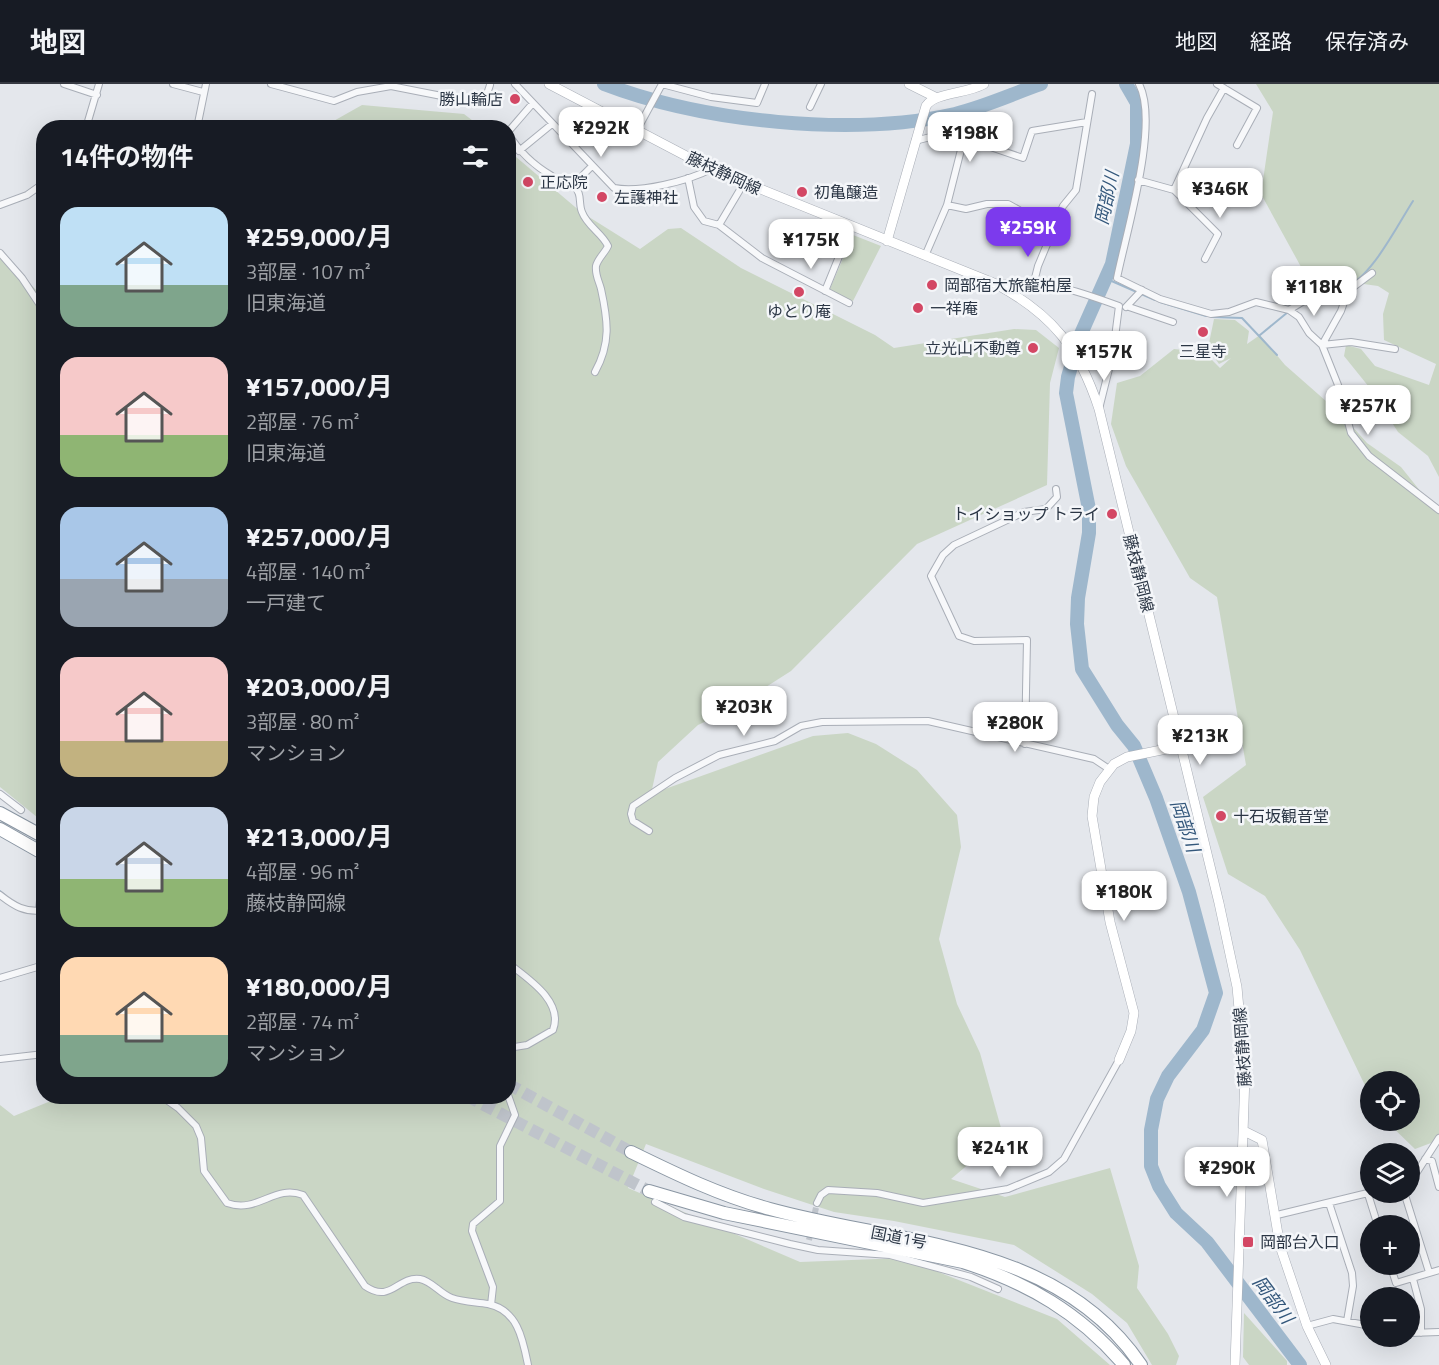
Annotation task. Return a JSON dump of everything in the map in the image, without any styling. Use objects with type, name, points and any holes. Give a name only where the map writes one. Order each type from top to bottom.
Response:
[{"type":"highway","points":[[0,813],[36,833]]},
{"type":"highway","points":[[0,829],[36,849]]},
{"type":"highway","name":"国道1号","points":[[631,1152],[702,1186],[768,1209],[953,1248],[1023,1269],[1083,1304],[1116,1332],[1142,1365]]},
{"type":"highway","name":"国道1号","points":[[652,1197],[963,1262],[996,1273],[1035,1290],[1075,1316],[1124,1365]]},
{"type":"main road","name":"藤枝静岡線","points":[[549,84],[711,169],[996,284],[1040,311],[1068,342],[1082,365],[1099,410],[1237,987],[1244,1034],[1244,1131],[1235,1365]]},
{"type":"main road","points":[[909,84],[935,97],[961,93],[984,84]]},
{"type":"main road","points":[[887,241],[926,106],[935,97]]},
{"type":"main road","points":[[1119,1059],[1131,1031],[1134,1013],[1110,922],[1092,816],[1094,797],[1109,769],[1127,757],[1181,746]]},
{"type":"main road","points":[[1244,1131],[1262,1140],[1280,1246],[1307,1326],[1326,1365]]},
{"type":"street","points":[[64,84],[97,95]]},
{"type":"street","points":[[89,120],[99,84]]},
{"type":"street","points":[[173,84],[203,93]]},
{"type":"street","points":[[198,120],[206,84]]},
{"type":"street","points":[[271,84],[334,100],[357,92],[391,86],[457,99],[484,100],[489,84]]},
{"type":"street","points":[[306,92],[309,84]]},
{"type":"street","points":[[515,84],[609,184],[626,190],[688,178],[711,169]]},
{"type":"street","points":[[637,130],[662,84],[711,97],[757,103],[765,84]]},
{"type":"street","points":[[810,107],[820,84]]},
{"type":"street","points":[[1139,84],[1145,100],[1146,125],[1138,180],[1117,278],[1160,299],[1211,314],[1229,312],[1257,302],[1289,310],[1301,319],[1322,345],[1338,385],[1351,433],[1369,456],[1439,510]]},
{"type":"street","points":[[1217,84],[1257,108],[1237,145]]},
{"type":"street","points":[[1174,190],[1207,118],[1224,88]]},
{"type":"street","points":[[1034,282],[1047,242],[1063,206],[1076,190],[1092,94]]},
{"type":"street","points":[[516,123],[533,103]]},
{"type":"street","points":[[964,138],[1023,158],[1032,131],[1087,122]]},
{"type":"street","points":[[519,151],[552,124]]},
{"type":"street","points":[[916,136],[953,131],[962,133],[964,138],[947,205],[925,256]]},
{"type":"street","points":[[516,146],[551,176],[573,185],[579,193],[582,212],[608,246],[598,261],[596,275],[601,289],[608,338],[595,372]]},
{"type":"street","points":[[573,185],[592,166]]},
{"type":"street","points":[[688,178],[696,212],[704,220],[718,225],[762,258],[849,303]]},
{"type":"street","points":[[1138,180],[1174,190],[1218,234],[1204,259]]},
{"type":"street","points":[[718,225],[744,183]]},
{"type":"street","points":[[0,205],[27,195],[36,189]]},
{"type":"street","points":[[947,205],[966,209],[987,204],[1008,204],[1019,210],[1032,233],[1047,242]]},
{"type":"street","points":[[825,291],[851,227]]},
{"type":"street","points":[[0,253],[22,278],[36,299]]},
{"type":"street","points":[[1322,345],[1341,311],[1348,291],[1371,273]]},
{"type":"street","points":[[996,284],[1034,282],[1058,285],[1173,322]]},
{"type":"street","points":[[1129,307],[1142,290]]},
{"type":"street","points":[[1289,310],[1317,293],[1348,291]]},
{"type":"street","points":[[1099,410],[1113,353],[1119,306]]},
{"type":"street","points":[[1322,345],[1351,342],[1395,349]]},
{"type":"street","points":[[1025,744],[1027,640],[974,641],[959,636],[932,576],[943,555],[954,545],[1024,512],[1046,509],[1058,497],[1056,489]]},
{"type":"street","points":[[649,831],[633,821],[631,814],[633,806],[675,778],[719,755],[775,741],[801,726],[822,722],[928,721],[1094,759],[1109,769]]},
{"type":"street","points":[[0,794],[21,810]]},
{"type":"street","points":[[0,895],[13,905],[27,911],[36,910]]},
{"type":"street","points":[[0,978],[36,967]]},
{"type":"street","points":[[516,969],[542,990],[553,1010],[556,1024],[553,1030],[527,1045],[516,1047]]},
{"type":"street","points":[[0,1059],[36,1055]]},
{"type":"street","points":[[817,1203],[820,1195],[828,1190],[877,1193],[922,1203],[1008,1189],[1049,1172],[1064,1159],[1119,1059]]},
{"type":"street","points":[[172,1104],[195,1125],[201,1138],[204,1171],[227,1203],[249,1207],[284,1192],[293,1191],[303,1195],[365,1286],[373,1291],[384,1293],[408,1280],[421,1279],[448,1297],[491,1305],[516,1322],[521,1333],[528,1365]]},
{"type":"street","points":[[491,1305],[493,1287],[472,1231],[473,1224],[500,1202],[501,1146],[515,1115],[511,1104]]},
{"type":"street","points":[[1420,1167],[1439,1138]]},
{"type":"street","points":[[1425,1159],[1432,1161],[1439,1187]]},
{"type":"street","points":[[1276,1215],[1360,1195]]},
{"type":"street","points":[[652,1197],[684,1216],[808,1248],[890,1255],[971,1276],[998,1289]]},
{"type":"street","points":[[1329,1203],[1352,1273],[1353,1286],[1347,1322]]},
{"type":"street","points":[[1407,1203],[1429,1272]]},
{"type":"street","points":[[808,1248],[809,1240]]},
{"type":"street","points":[[1393,1275],[1396,1284],[1439,1270]]},
{"type":"street","points":[[1413,1279],[1422,1309],[1421,1333],[1439,1332]]},
{"type":"street","points":[[1307,1326],[1333,1319],[1360,1324]]},
{"type":"green space","points":[[1256,84],[1439,84],[1439,477],[1428,456],[1398,432],[1369,387],[1344,356],[1346,345],[1361,349],[1375,366],[1429,385],[1436,364],[1384,340],[1383,314],[1389,293],[1378,286],[1306,276],[1261,194],[1273,112]]},
{"type":"green space","points":[[362,105],[464,114],[472,120],[335,120]]},
{"type":"green space","points":[[516,157],[581,212],[640,249],[668,229],[681,228],[741,268],[875,335],[894,348],[1014,329],[1036,330],[1059,348],[1050,383],[1047,485],[917,544],[791,671],[730,710],[698,725],[658,762],[651,794],[813,736],[848,733],[876,744],[917,770],[957,815],[961,847],[939,939],[957,1004],[980,1053],[1003,1135],[951,1179],[1005,1197],[1110,1168],[1139,1266],[1137,1288],[1168,1334],[1179,1356],[1176,1365],[1152,1365],[1127,1323],[1092,1294],[1014,1245],[894,1221],[834,1212],[764,1189],[646,1144],[628,1188],[800,1262],[903,1258],[1057,1319],[1110,1365],[0,1365],[0,1105],[14,1116],[43,1104],[516,1104]]},
{"type":"green space","points":[[853,235],[881,246],[853,301],[829,291]]},
{"type":"green space","points":[[0,253],[36,290],[36,816],[0,787]]},
{"type":"green space","points":[[1214,319],[1235,320],[1249,331],[1247,344],[1260,335],[1285,365],[1343,416],[1367,443],[1401,467],[1425,497],[1439,506],[1439,1140],[1420,1147],[1420,1143],[1409,1143],[1396,1131],[1420,1131],[1420,1071],[1360,1071],[1360,1075],[1300,950],[1265,896],[1228,874],[1203,797],[1246,765],[1217,597],[1190,578],[1126,466],[1111,424],[1117,383],[1140,376],[1174,349],[1204,352],[1220,368],[1231,358],[1219,364],[1208,348]]},
{"type":"green space","points":[[1244,1313],[1287,1361],[1287,1365],[1249,1365],[1243,1357]]},
{"type":"waterway","name":"岡部川","points":[[604,84],[686,108],[778,122],[824,125],[914,121],[955,114],[1041,84]]},
{"type":"waterway","name":"岡部川","points":[[1126,84],[1137,103],[1137,144],[1112,264],[1080,336],[1068,377],[1066,393],[1089,509],[1089,533],[1078,598],[1077,624],[1082,669],[1117,725],[1134,746],[1156,798],[1189,892],[1216,993],[1203,1030],[1168,1076],[1157,1099],[1151,1130],[1151,1166],[1159,1186],[1176,1213],[1207,1242],[1300,1365]]},
{"type":"waterway","points":[[1343,288],[1363,275],[1373,263],[1413,201]]},
{"type":"waterway","points":[[1107,279],[1155,300]]},
{"type":"waterway","points":[[1319,291],[1337,289]]},
{"type":"waterway","points":[[1160,302],[1206,316]]},
{"type":"waterway","points":[[1260,335],[1288,312]]},
{"type":"waterway","points":[[1212,317],[1242,318],[1277,355]]},
{"type":"waterway","points":[[0,891],[6,896]]},
{"type":"tunnel","points":[[516,1088],[631,1152]]},
{"type":"tunnel","points":[[482,1104],[649,1191]]},
{"type":"tunnel","points":[[809,1240],[817,1203]]},
{"type":"place","name":"勝山輪店","points":[[515,99]]},
{"type":"place","name":"正応院","points":[[528,182]]},
{"type":"place","name":"初亀醸造","points":[[802,192]]},
{"type":"place","name":"左護神社","points":[[602,197]]},
{"type":"place","name":"岡部宿大旅籠柏屋","points":[[932,285]]},
{"type":"place","name":"ゆとり庵","points":[[799,292]]},
{"type":"place","name":"一祥庵","points":[[918,308]]},
{"type":"place","name":"三星寺","points":[[1203,332]]},
{"type":"place","name":"立光山不動尊","points":[[1033,348]]},
{"type":"place","name":"トイショップ トライ","points":[[1112,514]]},
{"type":"place","name":"十石坂観音堂","points":[[1221,816]]},
{"type":"place","name":"岡部台入口","points":[[1248,1242]]}]
